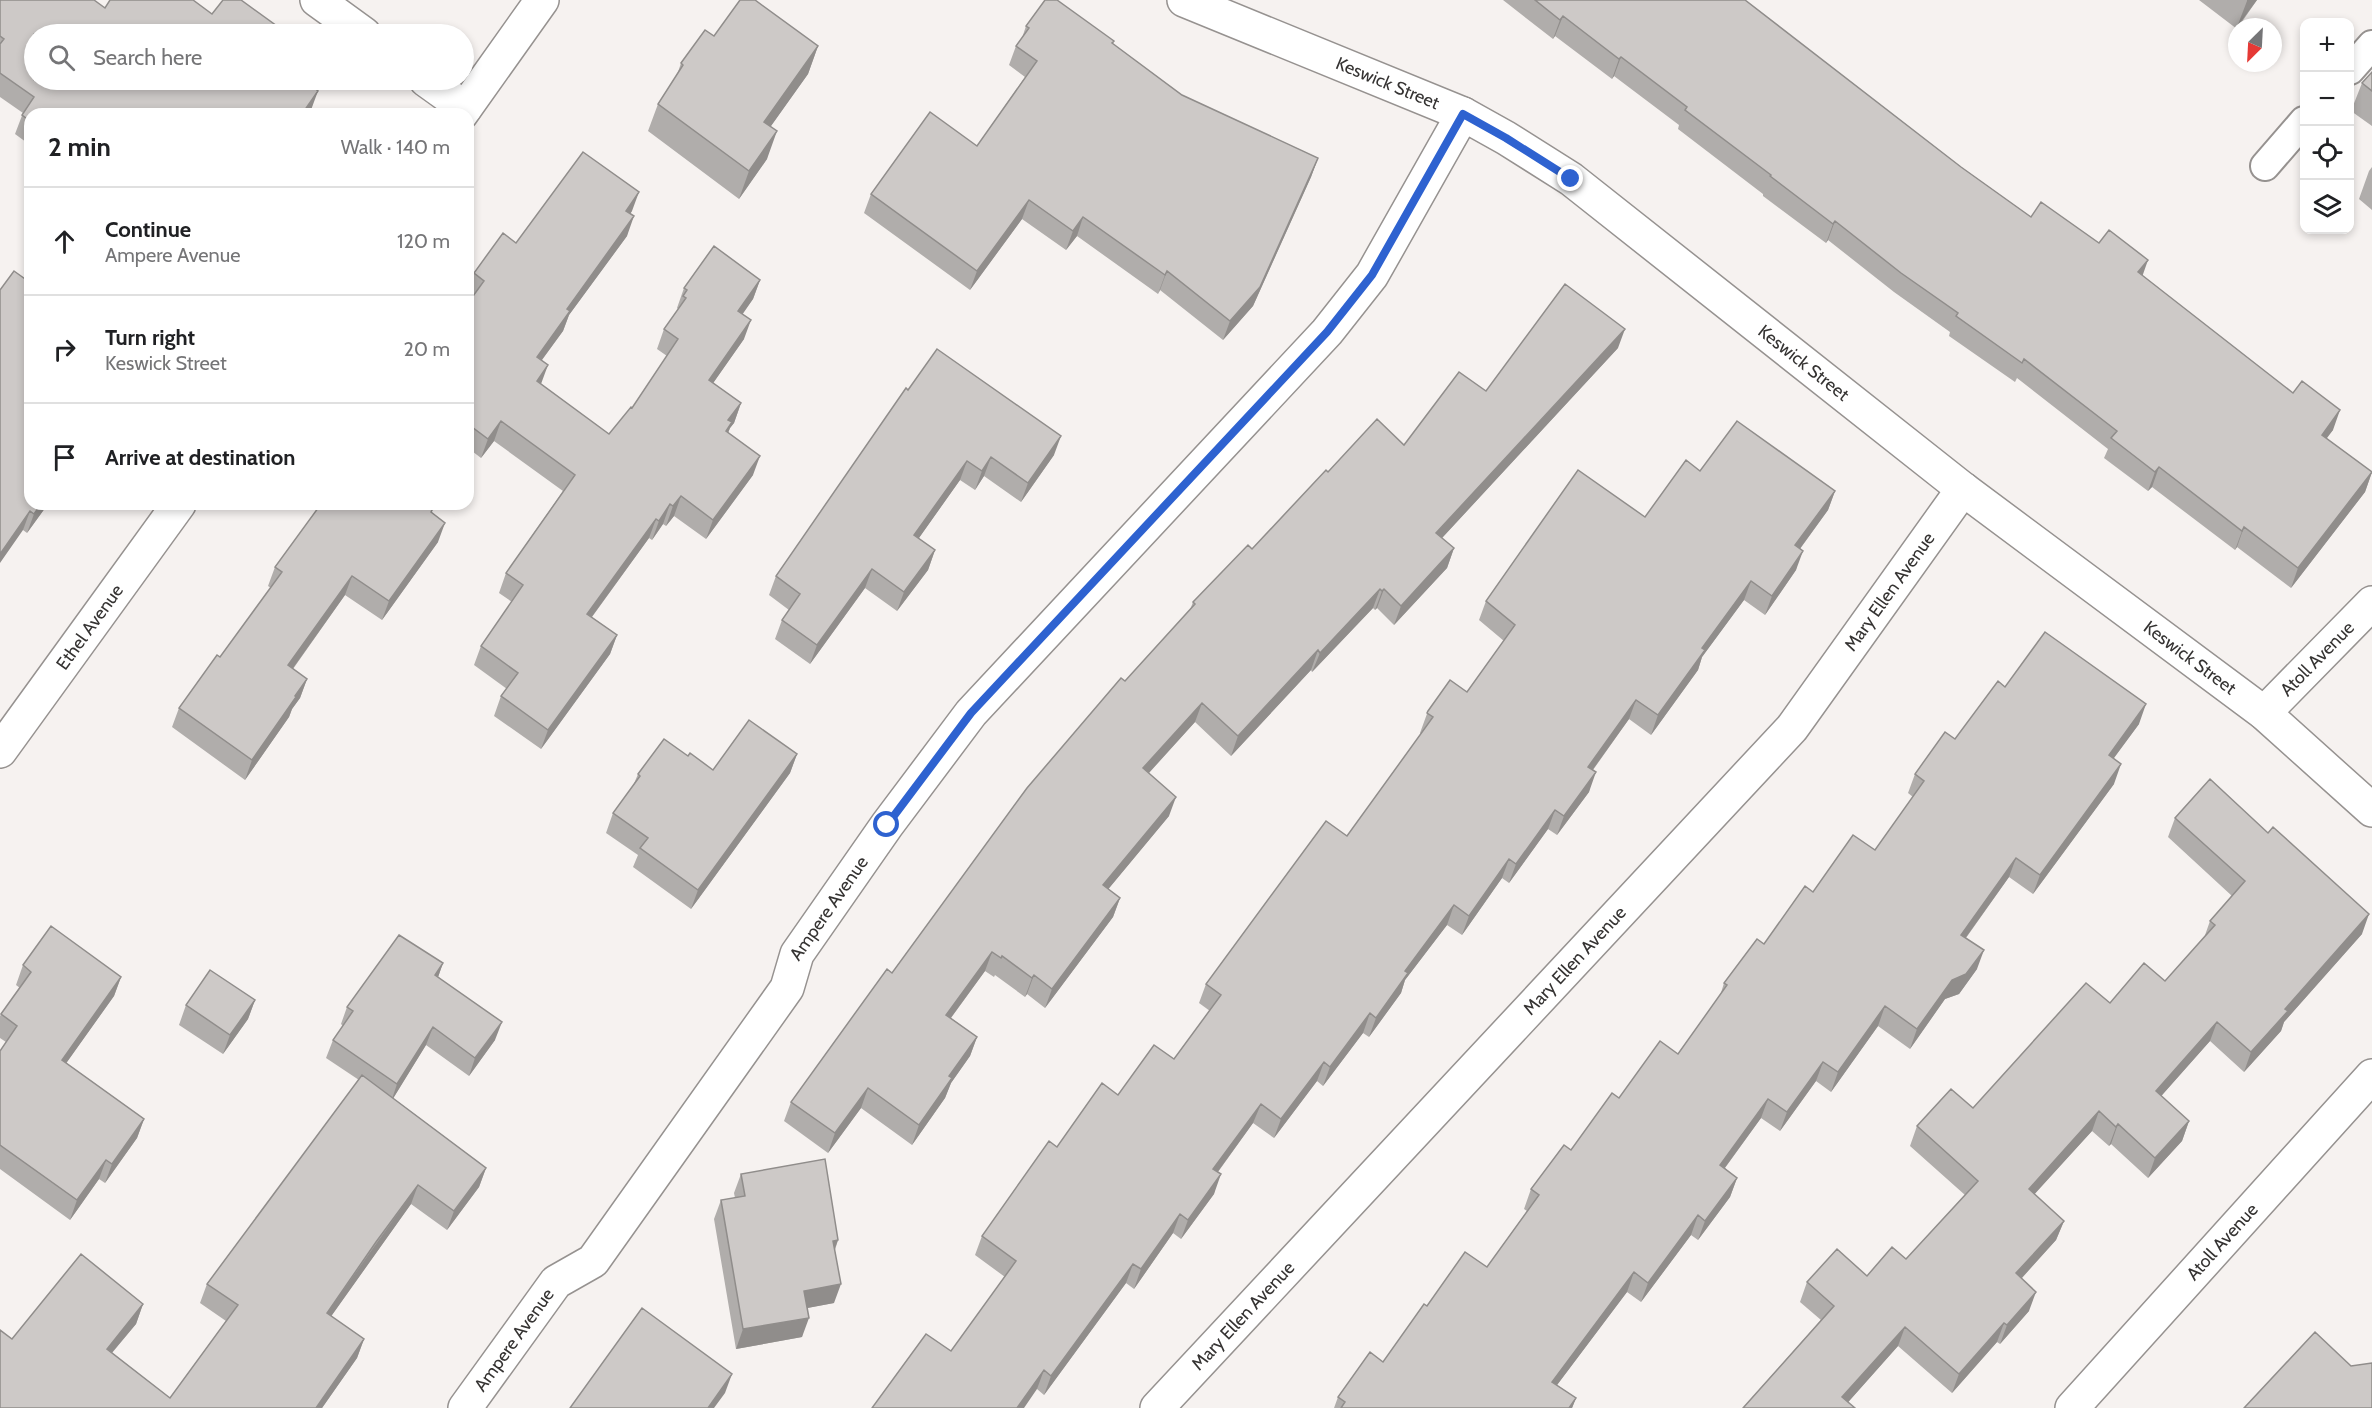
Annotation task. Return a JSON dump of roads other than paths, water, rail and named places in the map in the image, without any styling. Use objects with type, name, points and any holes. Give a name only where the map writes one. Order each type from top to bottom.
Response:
[{"type":"street","points":[[317,0],[350,24]]},
{"type":"street","points":[[465,108],[542,0]]},
{"type":"street","name":"Keswick Street","points":[[1184,0],[1463,114],[1571,179],[1963,489],[2264,713],[2372,810]]},
{"type":"street","points":[[438,90],[459,108]]},
{"type":"street","name":"Ampere Avenue","points":[[465,1408],[556,1282],[593,1261],[787,988],[797,954],[887,825],[971,713],[1327,332],[1372,275],[1463,114]]},
{"type":"street","name":"Mary Ellen Avenue","points":[[1157,1408],[1792,728],[1963,489]]},
{"type":"street","name":"Ethel Avenue","points":[[0,751],[175,510]]},
{"type":"street","name":"Atoll Avenue","points":[[2264,713],[2372,603]]},
{"type":"street","name":"Atoll Avenue","points":[[2072,1408],[2372,1076]]},
{"type":"lane","points":[[2354,65],[2372,45]]},
{"type":"lane","points":[[2265,166],[2300,126]]}]
